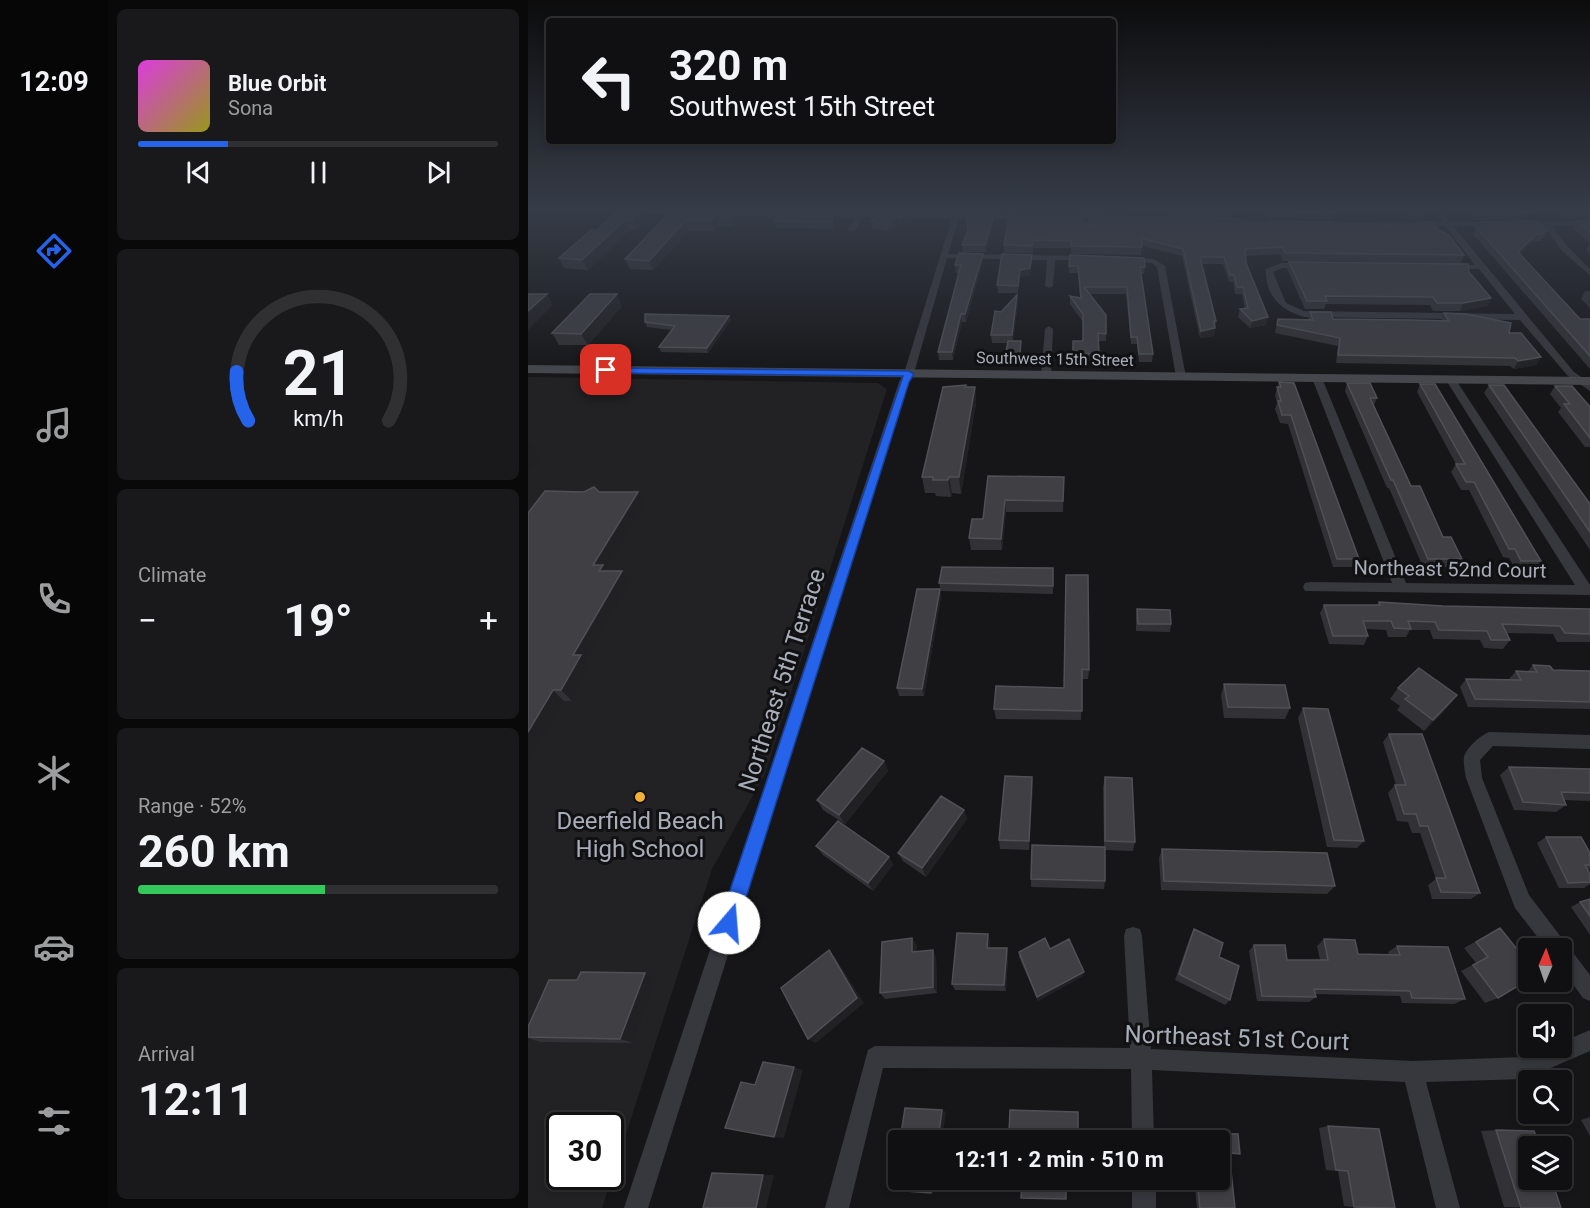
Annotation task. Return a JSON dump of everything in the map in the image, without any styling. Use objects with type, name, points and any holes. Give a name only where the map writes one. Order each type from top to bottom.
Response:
[{"type":"street","name":"Northeast 5th Terrace","points":[[636,1208],[904,382],[909,374],[940,267]]},
{"type":"street","points":[[1049,286],[1050,267]]},
{"type":"street","points":[[1161,267],[1182,376]]},
{"type":"street","points":[[1272,267],[1269,271],[1281,304],[1288,311],[1304,314],[1522,317]]},
{"type":"street","points":[[1480,267],[1570,374],[1587,383]]},
{"type":"street","points":[[1046,375],[1049,328]]},
{"type":"street","name":"Southwest 15th Street","points":[[528,369],[1587,383]]},
{"type":"street","points":[[1317,378],[1401,588]]},
{"type":"street","points":[[1451,380],[1587,590]]},
{"type":"street","name":"Northeast 52nd Court","points":[[1310,587],[1587,590]]},
{"type":"street","points":[[1550,938],[1522,900],[1474,778],[1472,758],[1489,739],[1590,742]]},
{"type":"street","points":[[1133,936],[1141,1059],[1143,1130]]},
{"type":"street","points":[[1572,967],[1590,991]]},
{"type":"street","name":"Northeast 51st Court","points":[[837,1208],[875,1056],[1141,1059],[1413,1072],[1525,1068],[1590,1040]]},
{"type":"street","points":[[1413,1072],[1448,1208]]},
{"type":"street","points":[[1144,1190],[1144,1208]]},
{"type":"shaded area","name":"Deerfield Beach High School","points":[[528,377],[878,383],[887,389],[765,774],[712,869],[624,1140],[624,1112],[546,1112],[546,1190],[608,1190],[602,1208],[528,1208]]},
{"type":"building","points":[[960,267],[979,267],[965,314],[961,314],[952,352],[938,352]]},
{"type":"building","points":[[1000,267],[1030,267],[1020,270],[1018,286],[997,285]]},
{"type":"building","points":[[1078,267],[1140,267],[1153,354],[1139,354],[1137,337],[1131,337],[1127,287],[1084,287],[1106,315],[1106,334],[1098,333],[1099,354],[1073,353],[1073,341],[1083,341],[1083,314],[1070,296],[1081,298]]},
{"type":"building","points":[[1187,267],[1203,267],[1216,321],[1214,321],[1215,328],[1201,331]]},
{"type":"building","points":[[1227,267],[1248,267],[1268,317],[1252,321],[1240,309],[1248,308],[1243,287],[1237,287],[1234,275],[1230,275]]},
{"type":"building","points":[[1291,267],[1468,267],[1469,272],[1491,298],[1463,303],[1437,303],[1433,297],[1325,296],[1327,301],[1307,301]]},
{"type":"building","points":[[1512,267],[1532,267],[1580,319],[1590,319],[1590,356]]},
{"type":"building","points":[[528,294],[547,294],[528,311]]},
{"type":"building","points":[[590,294],[617,294],[581,334],[552,333]]},
{"type":"building","points":[[1017,295],[1012,335],[991,335],[995,311],[1001,312]]},
{"type":"building","points":[[1310,312],[1331,312],[1333,319],[1449,321],[1444,313],[1466,314],[1511,323],[1509,333],[1521,333],[1541,357],[1518,361],[1515,358],[1338,355],[1340,338],[1277,325],[1278,319],[1313,320]]},
{"type":"building","points":[[645,314],[729,316],[707,348],[659,347],[675,326],[645,322]]},
{"type":"building","points":[[1008,341],[1021,341],[1020,353],[1006,352]]},
{"type":"building","points":[[1279,382],[1294,383],[1359,559],[1337,559],[1291,415],[1282,415],[1278,401],[1281,401],[1277,387],[1281,387]]},
{"type":"building","points":[[1347,383],[1370,383],[1377,398],[1370,398],[1411,486],[1420,486],[1443,537],[1451,537],[1462,559],[1428,559]]},
{"type":"building","points":[[1420,384],[1435,384],[1541,561],[1521,561],[1515,549],[1509,549],[1474,482],[1466,482],[1456,464],[1465,464]]},
{"type":"building","points":[[966,385],[965,387],[975,387],[959,477],[933,480],[933,477],[922,477],[943,387]]},
{"type":"building","points":[[1489,385],[1504,385],[1590,504],[1590,532]]},
{"type":"building","points":[[1555,386],[1572,386],[1590,407],[1590,438],[1564,404],[1570,404]]},
{"type":"building","points":[[988,476],[1064,477],[1063,501],[1005,500],[1001,539],[969,538],[972,519],[983,519]]},
{"type":"building","points":[[594,487],[599,492],[638,492],[593,565],[603,565],[599,571],[622,571],[573,655],[581,655],[561,690],[553,690],[528,732],[528,513],[545,491],[584,492]]},
{"type":"building","points":[[942,567],[1053,568],[1053,586],[939,583]]},
{"type":"building","points":[[1066,575],[1088,575],[1089,670],[1082,669],[1082,711],[994,709],[996,686],[1064,688]]},
{"type":"building","points":[[917,589],[940,589],[922,689],[897,688],[909,630]]},
{"type":"building","points":[[1379,602],[1443,606],[1590,609],[1590,634],[1565,633],[1560,626],[1502,624],[1510,640],[1491,640],[1487,631],[1439,630],[1435,622],[1408,621],[1411,629],[1394,628],[1391,621],[1363,621],[1368,636],[1333,636],[1324,605],[1380,605]]},
{"type":"building","points":[[1137,609],[1170,610],[1171,624],[1138,624]]},
{"type":"building","points":[[1533,665],[1550,666],[1553,670],[1590,671],[1590,702],[1475,699],[1466,679],[1521,680],[1516,671],[1537,672]]},
{"type":"building","points":[[1419,668],[1457,695],[1433,720],[1405,699],[1409,696],[1398,688]]},
{"type":"building","points":[[1224,684],[1285,685],[1290,708],[1228,707]]},
{"type":"building","points":[[1303,708],[1328,709],[1364,841],[1334,840]]},
{"type":"building","points":[[1389,734],[1422,734],[1480,893],[1441,892],[1436,878],[1446,878],[1428,826],[1420,826],[1416,814],[1404,814],[1395,785],[1406,785]]},
{"type":"building","points":[[862,748],[884,761],[839,815],[817,800]]},
{"type":"building","points":[[1509,767],[1590,769],[1590,793],[1561,792],[1566,805],[1523,802]]},
{"type":"building","points":[[1005,776],[1032,777],[1029,841],[999,840]]},
{"type":"building","points":[[1105,777],[1132,778],[1135,842],[1105,841]]},
{"type":"building","points":[[941,796],[964,810],[922,868],[898,853]]},
{"type":"building","points":[[838,821],[889,857],[868,883],[816,846]]},
{"type":"building","points":[[1546,837],[1581,837],[1590,853],[1590,865],[1585,865],[1590,874],[1590,882],[1568,883]]},
{"type":"building","points":[[1032,845],[1105,847],[1105,881],[1031,879]]},
{"type":"building","points":[[1162,849],[1327,853],[1335,886],[1164,881]]},
{"type":"building","points":[[1590,899],[1590,916],[1580,902]]},
{"type":"building","points":[[1500,928],[1518,950],[1518,986],[1498,998],[1473,965],[1488,957],[1476,942]]},
{"type":"building","points":[[1194,929],[1223,943],[1219,957],[1239,966],[1230,1000],[1179,974]]},
{"type":"building","points":[[957,933],[988,934],[987,948],[1007,948],[1004,985],[952,984]]},
{"type":"building","points":[[912,938],[912,952],[933,950],[933,987],[880,993],[882,942]]},
{"type":"building","points":[[1045,938],[1050,949],[1069,939],[1084,972],[1037,997],[1019,952]]},
{"type":"building","points":[[1324,939],[1355,940],[1358,954],[1400,955],[1397,946],[1448,947],[1465,999],[1412,998],[1410,991],[1314,989],[1316,997],[1262,996],[1254,945],[1285,945],[1287,960],[1328,960]]},
{"type":"building","points":[[829,950],[857,998],[808,1039],[781,988]]},
{"type":"building","points":[[581,972],[645,973],[620,1039],[528,1037],[528,1027],[549,980],[577,980]]},
{"type":"building","points":[[763,1062],[794,1067],[774,1137],[725,1128],[741,1082],[755,1085]]},
{"type":"building","points":[[905,1108],[942,1110],[939,1130],[902,1130]]},
{"type":"building","points":[[1010,1110],[1078,1112],[1078,1130],[1009,1130]]},
{"type":"building","points":[[1328,1126],[1379,1129],[1395,1208],[1354,1207],[1348,1171],[1336,1170]]},
{"type":"building","points":[[1496,1130],[1534,1131],[1536,1136],[1518,1136],[1518,1190],[1555,1190],[1561,1208],[1521,1208]]},
{"type":"building","points":[[1230,1134],[1238,1134],[1240,1154],[1230,1153]]},
{"type":"building","points":[[1230,1162],[1235,1208],[1200,1208],[1198,1190],[1230,1190]]},
{"type":"building","points":[[712,1173],[763,1175],[756,1208],[703,1208]]},
{"type":"building","points":[[892,1190],[931,1190],[931,1193]]},
{"type":"building","points":[[1021,1190],[1066,1190],[1066,1199],[1021,1198]]},
{"type":"place","name":"Deerfield Beach High School","points":[[640,797]]},
{"type":"route","points":[[606,370],[909,374],[904,382],[729,923]]}]
